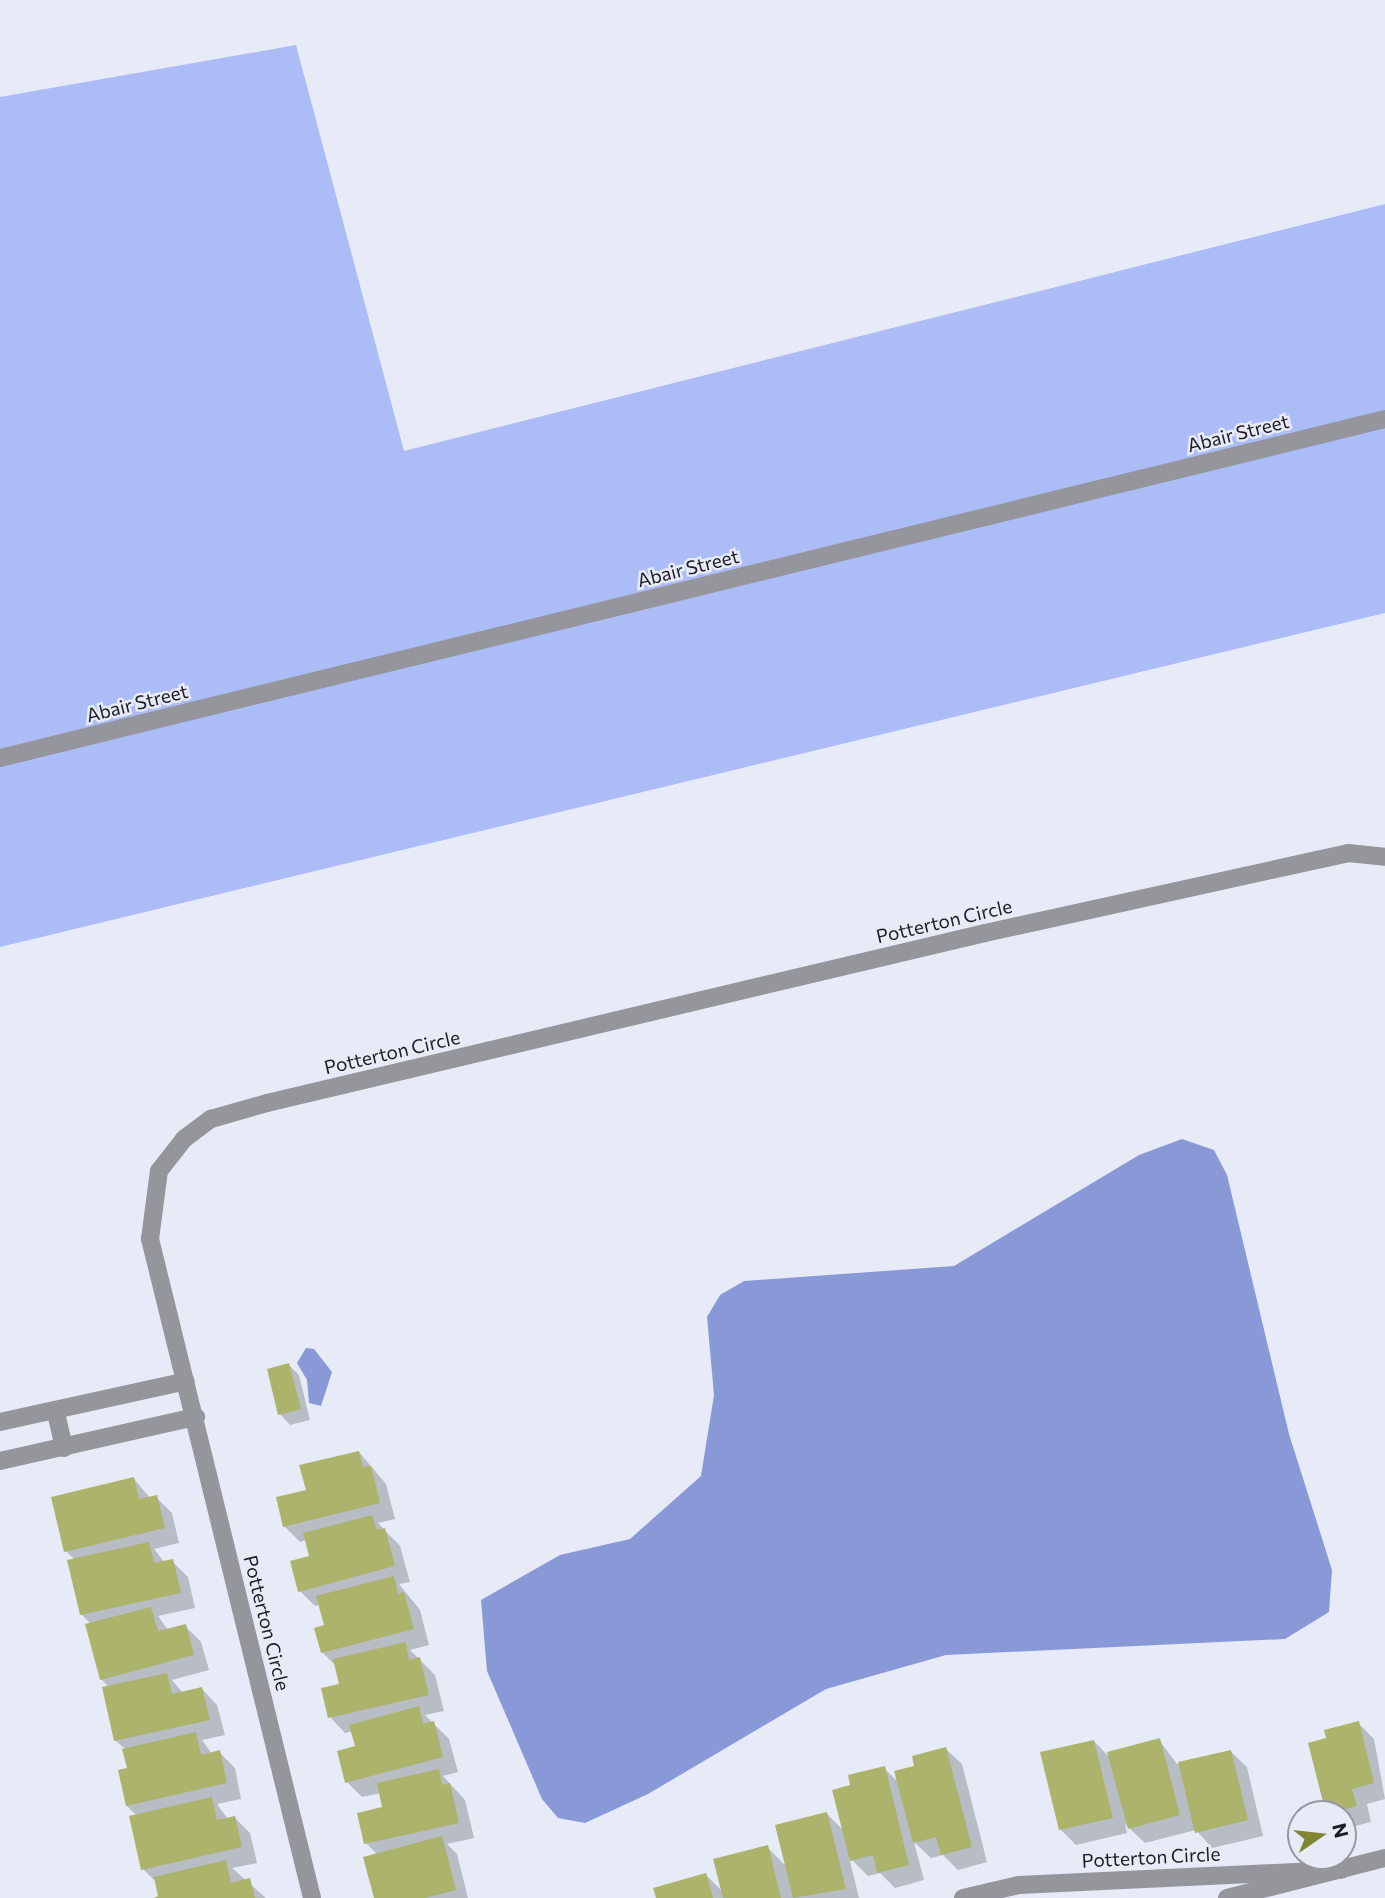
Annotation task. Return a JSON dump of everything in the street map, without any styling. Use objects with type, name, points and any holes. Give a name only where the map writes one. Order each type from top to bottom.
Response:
[{"type":"street","name":"Abair Street","points":[[0,758],[1385,419]]},
{"type":"street","name":"Potterton Circle","points":[[312,1898],[196,1417],[150,1239],[159,1171],[184,1139],[211,1119],[985,933],[1348,853],[1385,857]]},
{"type":"street","points":[[0,1422],[56,1413],[186,1381]]},
{"type":"street","points":[[56,1413],[64,1448]]},
{"type":"street","points":[[0,1461],[196,1417]]},
{"type":"street","name":"Potterton Circle","points":[[1357,1866],[1385,1858]]},
{"type":"street","name":"Potterton Circle","points":[[963,1898],[1032,1884],[1342,1870]]},
{"type":"street","name":"Potterton Circle","points":[[1227,1898],[1342,1870]]},
{"type":"shaded area","points":[[296,45],[404,451],[1385,204],[1385,613],[0,947],[0,97]]},
{"type":"shaded area","points":[[1182,1139],[1214,1150],[1227,1175],[1289,1434],[1332,1570],[1329,1612],[1285,1639],[946,1655],[826,1689],[648,1794],[585,1823],[558,1818],[542,1799],[487,1671],[481,1600],[560,1555],[630,1539],[701,1476],[714,1395],[707,1317],[720,1295],[744,1281],[954,1266],[1139,1155]]},
{"type":"shaded area","points":[[306,1348],[314,1349],[332,1372],[321,1406],[309,1403],[307,1380],[297,1363]]},
{"type":"building","points":[[289,1363],[301,1409],[278,1415],[267,1369]]},
{"type":"building","points":[[359,1451],[363,1467],[371,1466],[380,1503],[283,1527],[276,1497],[306,1490],[299,1465]]},
{"type":"building","points":[[134,1477],[139,1499],[157,1495],[165,1528],[64,1552],[51,1497]]},
{"type":"building","points":[[372,1515],[377,1530],[385,1528],[395,1566],[298,1592],[290,1561],[309,1556],[303,1533]]},
{"type":"building","points":[[149,1542],[154,1563],[173,1559],[181,1593],[80,1615],[67,1560]]},
{"type":"building","points":[[394,1576],[398,1594],[404,1592],[414,1629],[321,1653],[314,1628],[324,1625],[316,1596]]},
{"type":"building","points":[[151,1607],[158,1631],[186,1624],[194,1655],[100,1680],[85,1624]]},
{"type":"building","points":[[406,1642],[409,1660],[420,1657],[429,1695],[328,1718],[321,1688],[339,1684],[333,1659]]},
{"type":"building","points":[[167,1673],[172,1694],[202,1687],[210,1720],[114,1741],[102,1687]]},
{"type":"building","points":[[419,1706],[423,1724],[434,1721],[443,1757],[345,1783],[337,1751],[355,1746],[349,1725]]},
{"type":"building","points":[[1359,1721],[1374,1783],[1352,1789],[1355,1800],[1322,1800],[1308,1743],[1326,1738],[1324,1730]]},
{"type":"building","points":[[196,1732],[201,1755],[220,1750],[227,1783],[126,1806],[118,1770],[127,1768],[122,1749]]},
{"type":"building","points":[[1160,1738],[1180,1815],[1128,1829],[1107,1752]]},
{"type":"building","points":[[1094,1740],[1113,1818],[1059,1830],[1040,1752]]},
{"type":"building","points":[[946,1747],[972,1847],[941,1855],[936,1837],[913,1843],[894,1771],[914,1766],[912,1756]]},
{"type":"building","points":[[1231,1750],[1248,1820],[1195,1833],[1178,1762]]},
{"type":"building","points":[[885,1766],[909,1865],[877,1873],[873,1855],[850,1861],[832,1790],[850,1785],[848,1775]]},
{"type":"building","points":[[439,1769],[442,1785],[450,1783],[459,1823],[364,1844],[357,1813],[382,1807],[377,1783]]},
{"type":"building","points":[[212,1797],[217,1820],[235,1816],[242,1847],[141,1870],[129,1816]]},
{"type":"building","points":[[827,1812],[846,1889],[793,1898],[775,1825]]},
{"type":"building","points":[[442,1836],[456,1890],[425,1898],[374,1898],[363,1857]]},
{"type":"building","points":[[768,1845],[781,1898],[723,1898],[713,1859]]},
{"type":"building","points":[[226,1860],[231,1883],[250,1878],[255,1898],[154,1898],[158,1896],[154,1877]]},
{"type":"building","points":[[706,1873],[713,1898],[656,1898],[653,1888]]}]
